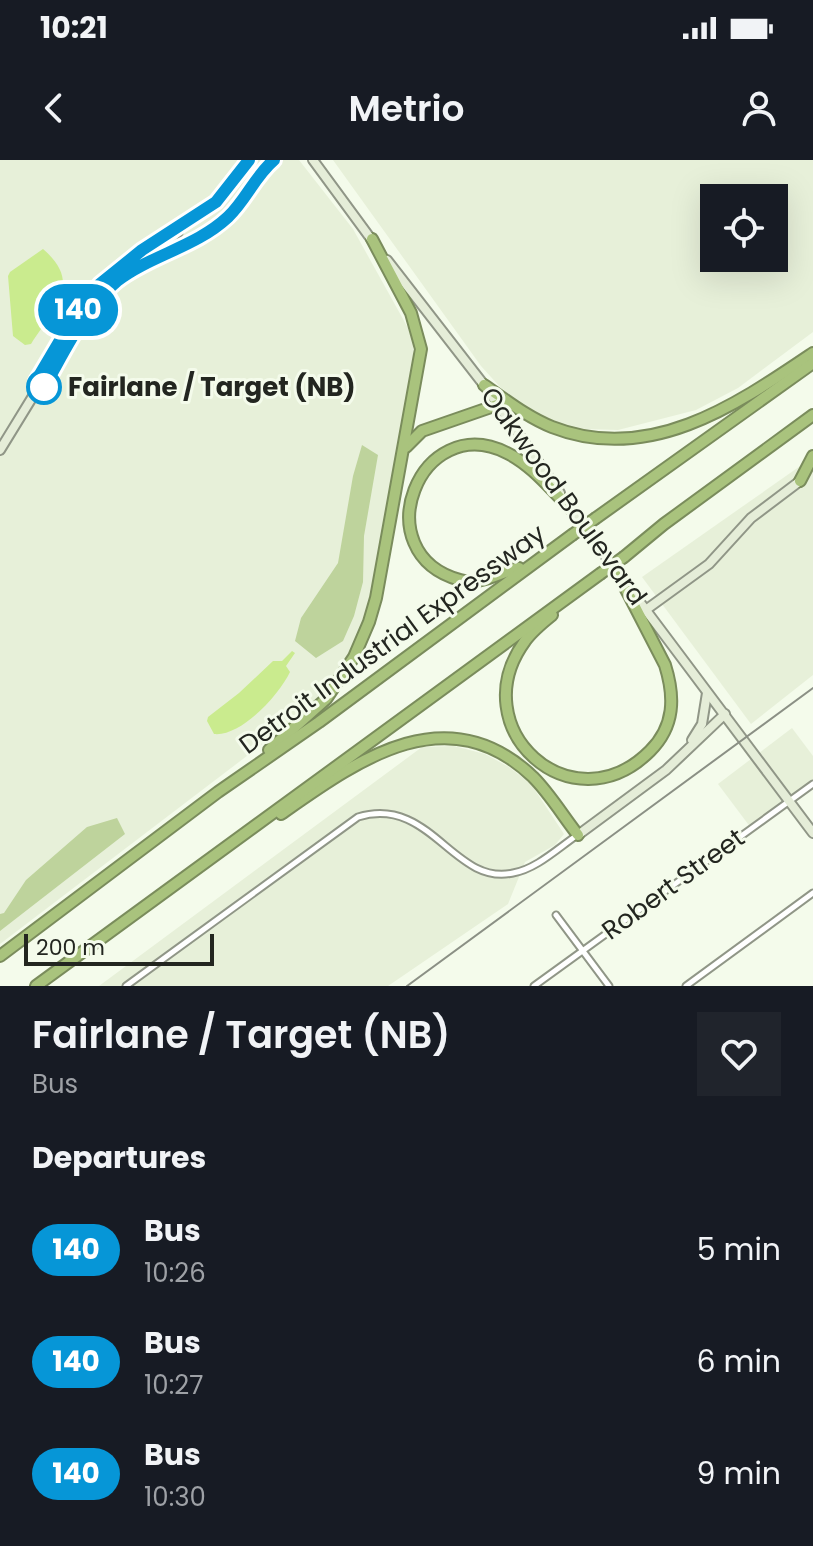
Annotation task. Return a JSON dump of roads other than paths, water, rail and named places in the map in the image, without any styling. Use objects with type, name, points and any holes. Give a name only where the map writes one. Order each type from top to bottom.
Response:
[{"type":"highway","points":[[218,792],[312,714],[336,685],[354,657],[376,598],[420,357],[420,340],[411,313],[372,239]]},
{"type":"highway","points":[[484,385],[551,426],[582,435],[621,438],[667,431],[710,416],[744,400],[813,353]]},
{"type":"highway","name":"Detroit Industrial Expressway","points":[[0,956],[525,568],[813,363]]},
{"type":"highway","points":[[403,453],[407,444],[422,431],[497,405]]},
{"type":"highway","points":[[36,986],[624,557],[813,415]]},
{"type":"highway","points":[[525,568],[469,582],[446,575],[431,565],[416,545],[408,517],[412,492],[423,472],[454,449],[490,447],[505,451],[521,461],[572,510]]},
{"type":"highway","points":[[800,481],[813,456]]},
{"type":"highway","points":[[577,590],[532,632],[515,657],[508,675],[507,713],[519,740],[537,763],[573,778],[595,778],[631,767],[646,755],[658,742],[672,712],[670,681],[665,665],[617,572]]},
{"type":"highway","points":[[215,855],[247,838],[370,757],[400,744],[432,739],[475,744],[510,760],[543,789],[578,835]]},
{"type":"main road","points":[[176,250],[168,242],[170,238],[197,221],[225,193],[249,160]]},
{"type":"main road","points":[[38,388],[44,387],[81,323],[104,293],[136,269],[212,229],[237,208],[258,176],[274,160]]},
{"type":"main road","name":"Oakwood Boulevard","points":[[313,160],[484,385],[617,572],[813,833]]},
{"type":"main road","points":[[212,229],[242,194],[244,184],[241,175],[237,174]]},
{"type":"main road","points":[[0,450],[38,388],[36,381],[86,299],[142,250],[204,212]]},
{"type":"main road","points":[[647,609],[709,564],[751,518],[800,481]]},
{"type":"main road","points":[[678,757],[702,724],[707,692]]},
{"type":"main road","points":[[578,835],[644,787],[725,714]]},
{"type":"street","points":[[800,481],[813,471]]},
{"type":"street","name":"Robert Street","points":[[534,986],[813,784]]},
{"type":"street","points":[[126,986],[358,817],[385,813],[403,816],[419,824],[473,866],[498,874],[525,869],[578,835]]},
{"type":"street","points":[[686,986],[813,893]]},
{"type":"street","points":[[556,915],[609,986]]},
{"type":"railway","points":[[407,986],[813,688]]},
{"type":"place","name":"Fairlane / Target (NB)","points":[[44,387]]}]
